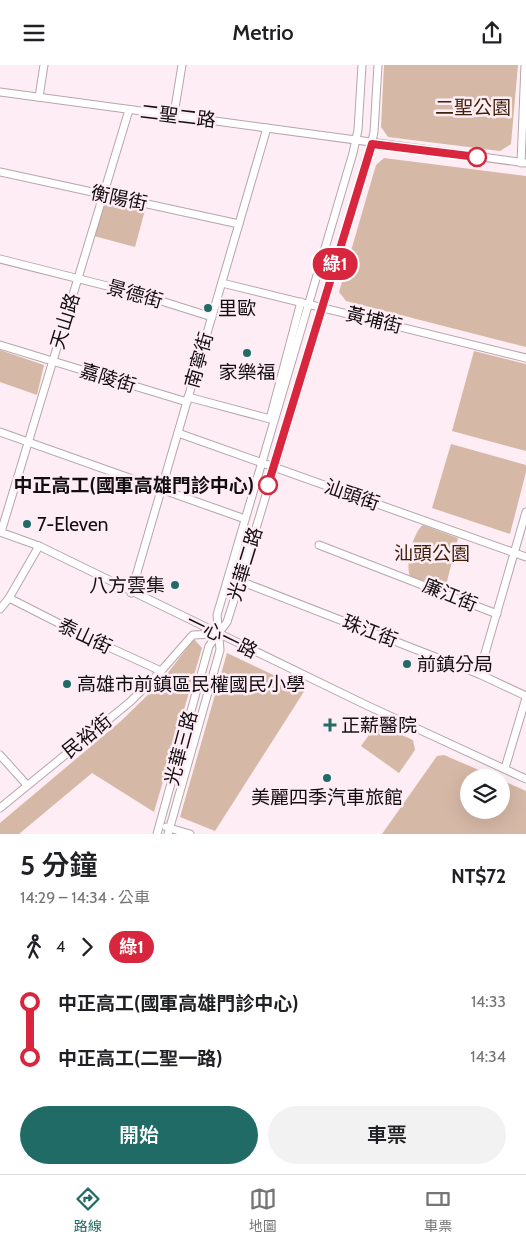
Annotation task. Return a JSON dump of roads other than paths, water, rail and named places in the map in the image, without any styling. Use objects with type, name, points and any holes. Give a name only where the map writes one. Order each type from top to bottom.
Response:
[{"type":"street","points":[[40,97],[44,65]]},
{"type":"street","points":[[174,114],[182,65]]},
{"type":"street","name":"光華二路","points":[[219,634],[218,615],[260,462],[286,378],[304,303],[356,141],[362,65]]},
{"type":"street","name":"光華二路","points":[[219,634],[227,622],[240,581],[372,144],[378,65]]},
{"type":"street","points":[[524,163],[525,65]]},
{"type":"street","name":"二聖二路","points":[[0,92],[129,110],[174,114],[372,144],[524,163]]},
{"type":"street","name":"天山路","points":[[1,532],[129,110]]},
{"type":"street","name":"南寧街","points":[[131,593],[267,127]]},
{"type":"street","name":"衡陽街","points":[[0,172],[239,224]]},
{"type":"street","name":"景德街","points":[[0,259],[212,317]]},
{"type":"street","name":"黃埔街","points":[[222,283],[526,358]]},
{"type":"street","points":[[260,462],[270,419],[304,303]]},
{"type":"street","name":"嘉陵街","points":[[0,345],[188,400],[270,419]]},
{"type":"street","points":[[286,378],[299,381]]},
{"type":"street","points":[[0,432],[245,519]]},
{"type":"street","name":"汕頭街","points":[[178,433],[526,557]]},
{"type":"street","points":[[479,673],[526,513]]},
{"type":"street","name":"一心一路","points":[[1,532],[39,546],[131,593],[526,779]]},
{"type":"street","name":"廉江街","points":[[319,545],[497,614]]},
{"type":"street","points":[[0,609],[9,598],[39,546]]},
{"type":"street","name":"珠江街","points":[[240,581],[479,673],[526,697]]},
{"type":"street","name":"泰山街","points":[[9,598],[78,633],[161,671]]},
{"type":"street","name":"民裕街","points":[[0,808],[130,702],[193,635],[219,634]]},
{"type":"street","name":"光華三路","points":[[157,834],[209,646],[219,634]]},
{"type":"street","name":"光華三路","points":[[168,831],[220,650],[219,634]]},
{"type":"street","points":[[504,768],[526,697]]},
{"type":"street","points":[[0,755],[27,785]]},
{"type":"street","points":[[160,825],[168,831],[190,834]]},
{"type":"place","name":"里歐","points":[[208,308]]},
{"type":"place","name":"家樂福","points":[[247,353]]},
{"type":"place","name":"中正高工(國軍高雄門診中心)","points":[[268,485]]},
{"type":"place","name":"7-Eleven","points":[[27,524]]},
{"type":"place","name":"八方雲集","points":[[175,585]]},
{"type":"place","name":"前鎮分局","points":[[407,664]]},
{"type":"place","name":"高雄市前鎮區民權國民小學","points":[[67,684]]},
{"type":"place","name":"正薪醫院","points":[[330,725]]},
{"type":"place","name":"美麗四季汽車旅館","points":[[327,778]]},
{"type":"park label","name":"二聖公園","points":[[473,107]]},
{"type":"park label","name":"汕頭公園","points":[[432,553]]}]
